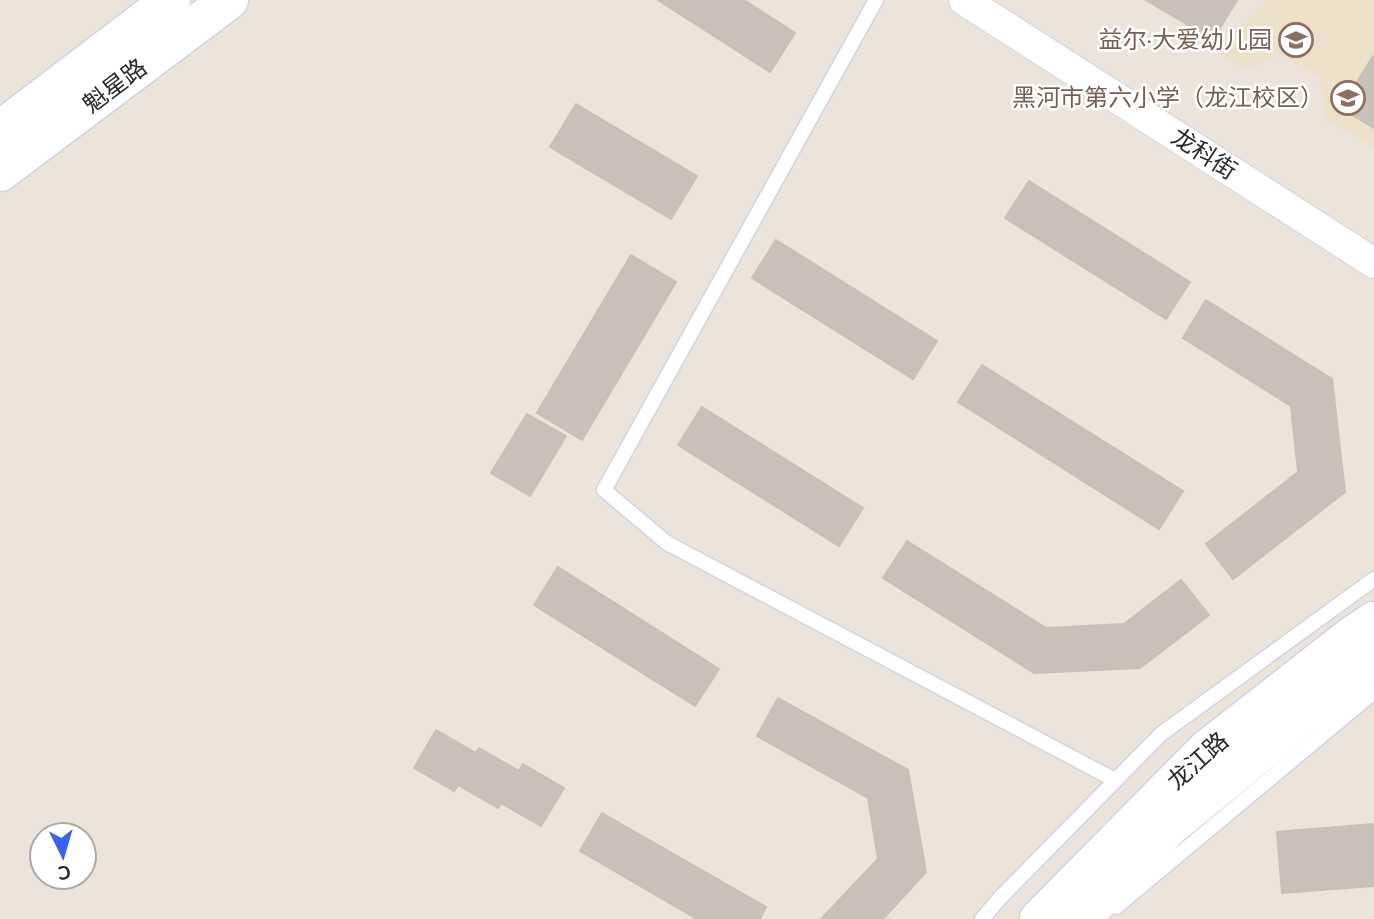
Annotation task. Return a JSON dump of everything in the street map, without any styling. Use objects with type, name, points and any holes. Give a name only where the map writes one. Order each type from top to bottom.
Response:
[{"type":"street","name":"魁星路","points":[[0,130],[171,0]]},
{"type":"street","name":"魁星路","points":[[0,172],[229,0]]},
{"type":"street","name":"龙科街","points":[[964,0],[1374,263]]},
{"type":"street","name":"龙江路","points":[[1039,919],[1207,749],[1374,621]]},
{"type":"street","name":"龙江路","points":[[1081,919],[1168,828],[1374,660]]},
{"type":"lane","points":[[876,0],[604,490],[667,543],[1115,780]]},
{"type":"lane","points":[[982,919],[1161,734],[1374,579]]},
{"type":"lane","points":[[1106,919],[1113,909],[1374,692]]},
{"type":"shaded area","name":"益尔·大爱幼儿园","points":[[1269,0],[1374,0],[1374,147],[1326,120],[1319,76],[1280,54],[1245,70],[1216,51]]},
{"type":"building","points":[[658,0],[744,0],[795,33],[770,72]]},
{"type":"building","points":[[1146,0],[1237,0],[1213,40]]},
{"type":"building","points":[[1374,57],[1374,128],[1341,108]]},
{"type":"building","points":[[576,104],[697,176],[671,219],[550,147]]},
{"type":"building","points":[[1029,181],[1190,282],[1166,319],[1005,218]]},
{"type":"building","points":[[776,240],[937,341],[913,379],[752,278]]},
{"type":"building","points":[[631,255],[676,282],[582,440],[537,413]]},
{"type":"building","points":[[1206,300],[1332,379],[1345,492],[1233,579],[1206,544],[1298,472],[1291,406],[1183,338]]},
{"type":"building","points":[[982,365],[1183,491],[1159,529],[958,402]]},
{"type":"building","points":[[702,407],[863,508],[839,546],[678,445]]},
{"type":"building","points":[[527,414],[566,436],[530,496],[491,473]]},
{"type":"building","points":[[907,541],[1046,628],[1124,624],[1181,580],[1209,615],[1140,668],[1034,673],[883,578]]},
{"type":"building","points":[[558,567],[719,669],[695,706],[534,605]]},
{"type":"building","points":[[778,698],[908,770],[926,872],[883,919],[821,919],[878,859],[868,798],[757,736]]},
{"type":"building","points":[[436,730],[476,753],[479,748],[519,771],[523,764],[564,788],[541,826],[501,803],[498,808],[458,785],[454,791],[414,768]]},
{"type":"building","points":[[602,813],[766,907],[760,919],[697,919],[580,851]]},
{"type":"building","points":[[1374,824],[1374,886],[1282,893],[1277,832]]},
{"type":"place","name":"益尔·大爱幼儿园","points":[[1296,40]]},
{"type":"place","name":"黑河市第六小学（龙江校区）","points":[[1348,98]]}]
